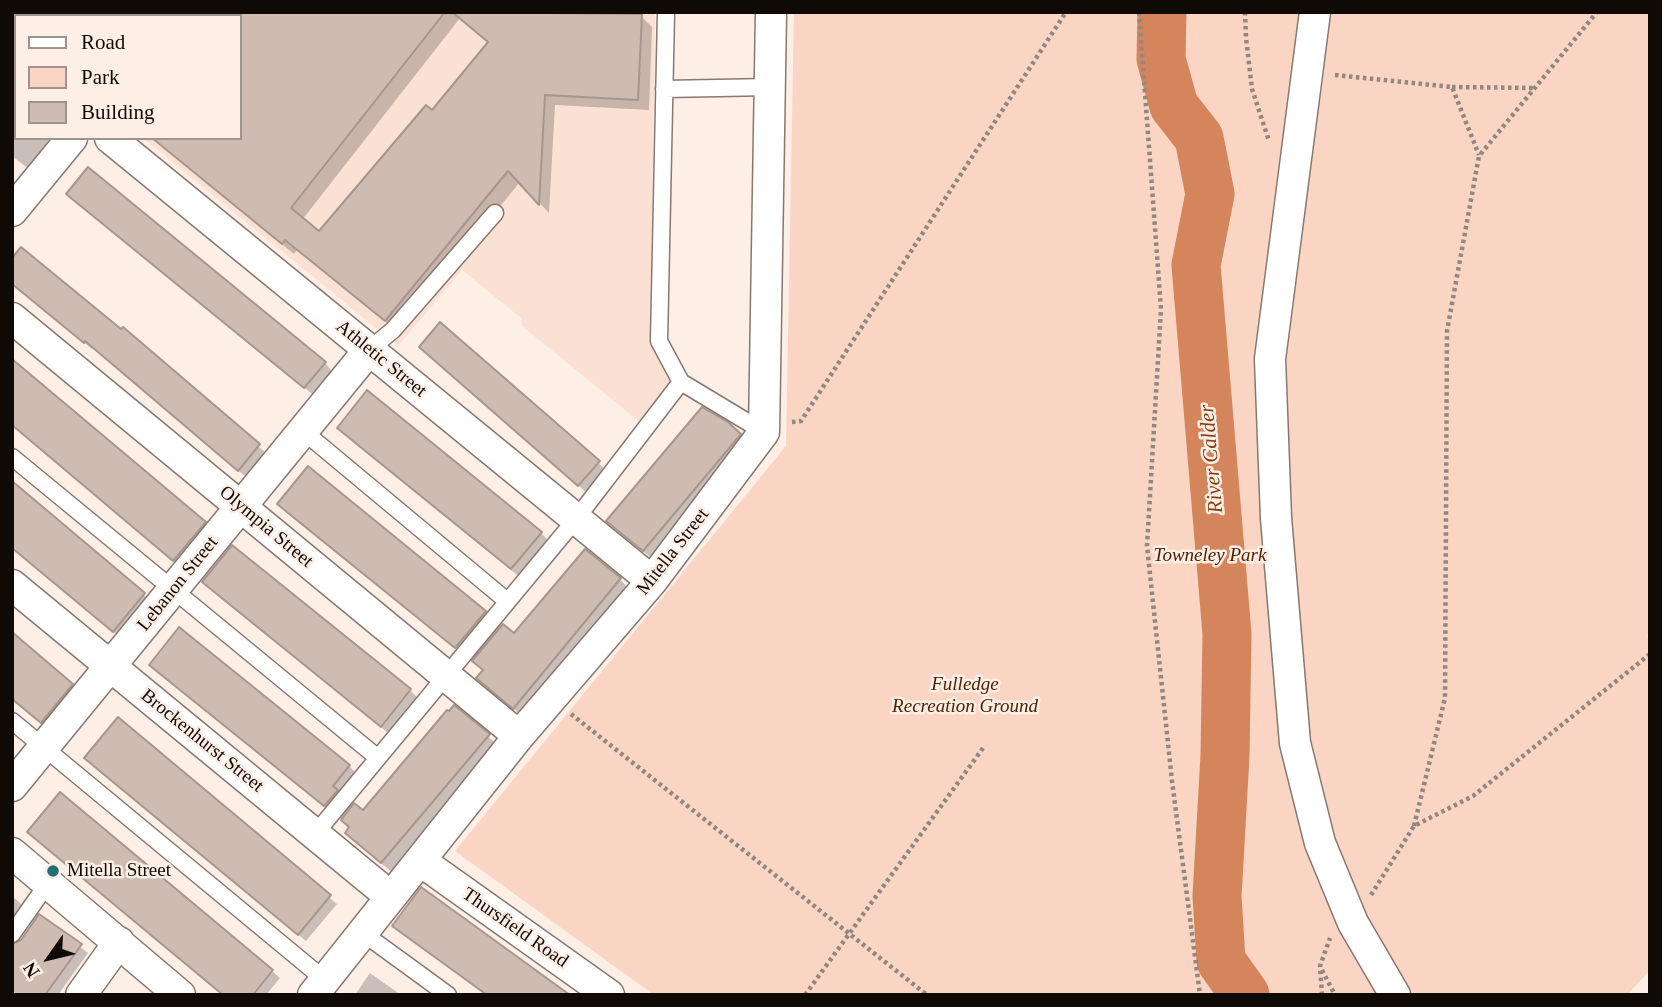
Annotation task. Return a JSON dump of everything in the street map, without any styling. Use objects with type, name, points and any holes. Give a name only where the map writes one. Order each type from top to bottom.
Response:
[{"type":"street","points":[[764,432],[771,12]]},
{"type":"street","points":[[1315,12],[1270,359],[1276,518],[1294,743],[1320,843],[1353,923],[1395,995]]},
{"type":"street","points":[[15,202],[70,140]]},
{"type":"street","name":"Athletic Street","points":[[112,140],[652,580]]},
{"type":"street","name":"Olympia Street","points":[[12,318],[519,736]]},
{"type":"street","name":"Lebanon Street","points":[[12,786],[369,350]]},
{"type":"street","name":"Mitella Street","points":[[319,987],[422,862],[519,736],[652,580],[764,432]]},
{"type":"street","name":"Brockenhurst Street","points":[[12,585],[391,897]]},
{"type":"street","points":[[12,853],[180,995]]},
{"type":"street","name":"Thursfield Road","points":[[422,862],[609,995]]},
{"type":"street","points":[[81,995],[118,942]]},
{"type":"lane","points":[[666,12],[659,341],[681,382],[764,432]]},
{"type":"lane","points":[[664,89],[770,87]]},
{"type":"lane","points":[[369,350],[393,330],[495,213]]},
{"type":"lane","points":[[315,834],[576,519],[681,382]]},
{"type":"lane","points":[[303,431],[508,601]]},
{"type":"lane","points":[[12,457],[378,758]]},
{"type":"lane","points":[[12,721],[319,987]]},
{"type":"lane","points":[[12,934],[48,883]]},
{"type":"lane","points":[[363,933],[442,993]]},
{"type":"path","points":[[764,432],[787,423],[802,421],[1066,12]]},
{"type":"path","points":[[1139,12],[1161,309],[1147,547],[1172,781],[1200,995]]},
{"type":"path","points":[[1245,12],[1252,89],[1269,142],[1294,178]]},
{"type":"path","points":[[1353,923],[1414,826],[1445,698],[1447,331],[1479,156],[1597,12]]},
{"type":"path","points":[[1307,73],[1452,87],[1535,88]]},
{"type":"path","points":[[1452,87],[1479,156]]},
{"type":"path","points":[[1414,826],[1473,796],[1650,654]]},
{"type":"path","points":[[551,698],[927,995]]},
{"type":"path","points":[[806,995],[983,748]]},
{"type":"path","points":[[1322,995],[1320,966],[1335,995]]},
{"type":"shaded area","points":[[12,12],[655,12],[650,344],[672,381],[641,423],[522,326],[521,318],[462,270],[398,346],[145,140],[242,140],[242,14],[14,14],[14,34]]},
{"type":"green space","name":"Towneley Park","points":[[794,12],[1650,12],[1650,633],[1647,636],[1650,639],[1650,970],[1627,995],[654,995],[455,851],[786,446]]},
{"type":"building","points":[[445,12],[291,208],[319,231],[426,105],[432,110],[488,42],[452,12],[642,14],[638,100],[545,95],[539,205],[508,171],[385,321],[285,240],[282,244],[154,140],[242,140],[240,14]]},
{"type":"building","points":[[88,167],[326,362],[304,388],[66,194]]},
{"type":"building","points":[[21,247],[121,329],[123,327],[260,444],[238,471],[85,341],[84,343],[12,284],[12,258]]},
{"type":"building","points":[[440,322],[600,461],[578,486],[419,347]]},
{"type":"building","points":[[12,359],[206,522],[173,561],[12,425]]},
{"type":"building","points":[[367,390],[542,532],[511,569],[337,428]]},
{"type":"building","points":[[702,407],[728,422],[741,434],[643,551],[606,521]]},
{"type":"building","points":[[308,466],[486,611],[455,648],[277,504]]},
{"type":"building","points":[[12,481],[145,593],[113,632],[12,548]]},
{"type":"building","points":[[232,545],[411,689],[381,727],[202,582]]},
{"type":"building","points":[[585,549],[621,578],[513,709],[476,678],[483,670],[472,661],[503,624],[514,633]]},
{"type":"building","points":[[179,627],[350,765],[333,786],[338,790],[324,806],[149,665]]},
{"type":"building","points":[[12,632],[73,684],[41,723],[12,699]]},
{"type":"building","points":[[454,705],[490,734],[381,863],[345,833],[349,827],[341,820],[354,803],[363,810]]},
{"type":"building","points":[[118,717],[331,895],[298,935],[84,758]]},
{"type":"building","points":[[60,792],[273,970],[253,995],[223,995],[27,832]]},
{"type":"building","points":[[421,887],[570,995],[487,995],[392,926]]},
{"type":"building","points":[[39,914],[82,944],[45,995],[12,995],[12,944],[21,940]]},
{"type":"waterway","name":"River Calder","points":[[1162,12],[1161,59],[1174,106],[1199,138],[1210,194],[1196,265],[1227,634],[1225,756],[1217,896],[1221,961],[1245,995]]},
{"type":"place","name":"Mitella Street","points":[[53,871]]},
{"type":"park label","name":"Fulledge Recreation Ground","points":[[965,696]]}]
